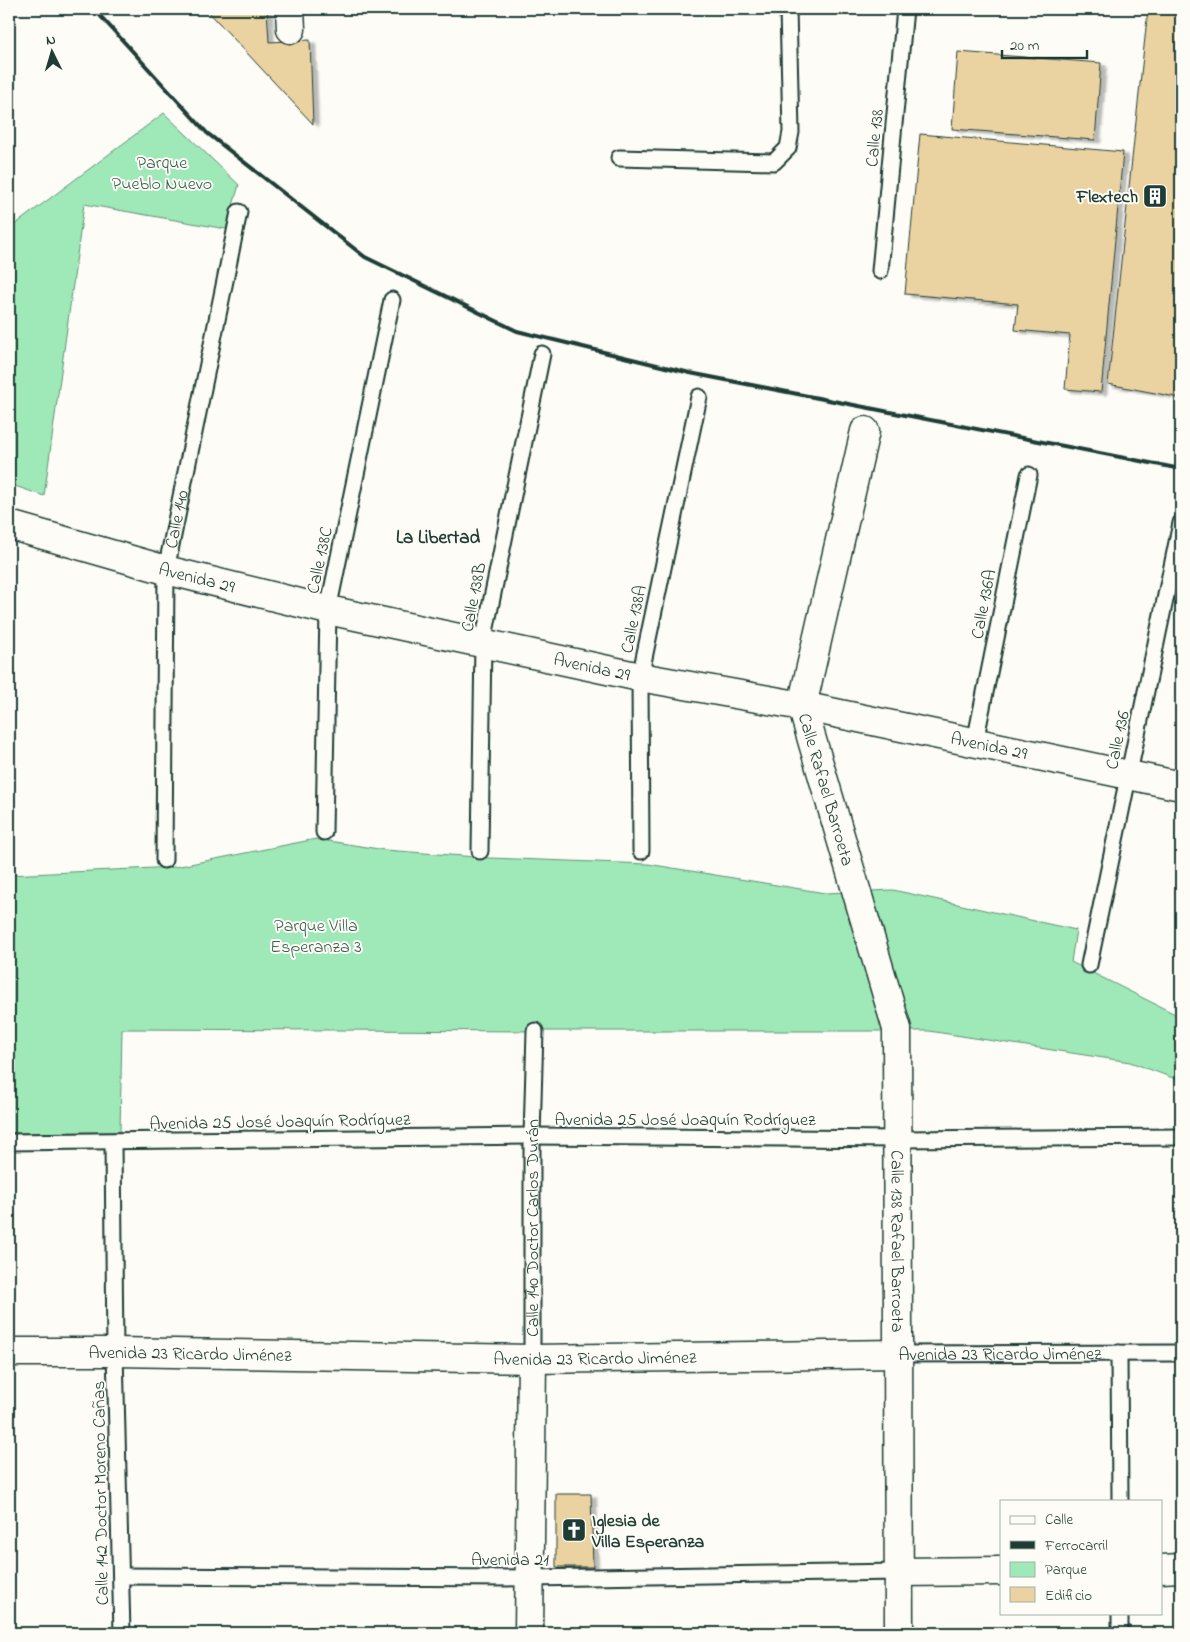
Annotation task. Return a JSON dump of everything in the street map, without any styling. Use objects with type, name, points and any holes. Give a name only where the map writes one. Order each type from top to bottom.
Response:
[{"type":"street","name":"Calle Rafael Barroeta","points":[[865,430],[802,706],[897,1029]]},
{"type":"street","name":"Avenida 29","points":[[9,525],[166,570],[328,610],[640,677],[802,706],[1181,786]]},
{"type":"street","name":"Calle 138 Rafael Barroeta","points":[[897,1029],[899,1633]]},
{"type":"street","name":"Avenida 23 Ricardo Jiménez","points":[[9,1352],[532,1359],[898,1354]]},
{"type":"street","name":"Calle 140 Doctor Carlos Durán","points":[[529,1633],[532,1359]]},
{"type":"street","points":[[1162,1568],[1181,1568]]},
{"type":"street","points":[[899,1572],[1000,1571]]},
{"type":"lane","points":[[619,158],[774,162],[788,148],[791,132],[788,9]]},
{"type":"lane","name":"Calle 138","points":[[880,271],[905,9]]},
{"type":"lane","name":"Calle 140","points":[[164,860],[166,570],[240,212]]},
{"type":"lane","name":"Calle 138C","points":[[324,832],[328,610],[392,300]]},
{"type":"lane","name":"Calle 138B","points":[[480,851],[483,642],[542,354]]},
{"type":"lane","name":"Calle 138A","points":[[641,851],[640,677],[699,397]]},
{"type":"lane","name":"Calle 136A","points":[[975,742],[1029,474]]},
{"type":"lane","name":"Calle 136","points":[[1089,965],[1181,523]]},
{"type":"lane","name":"Calle 140 Doctor Carlos Durán","points":[[532,1359],[534,1031]]},
{"type":"lane","name":"Avenida 25 José Joaquín Rodríguez","points":[[9,1142],[532,1136],[898,1139],[1181,1137]]},
{"type":"lane","name":"Calle 142 Doctor Moreno Cañas","points":[[113,1142],[115,1352],[122,1633]]},
{"type":"lane","points":[[1119,1352],[1120,1500]]},
{"type":"lane","name":"Avenida 23 Ricardo Jiménez","points":[[898,1354],[1181,1353]]},
{"type":"lane","name":"Avenida 21","points":[[121,1576],[530,1578],[899,1572]]},
{"type":"lane","points":[[1120,1614],[1120,1633]]},
{"type":"green space","name":"Parque Pueblo Nuevo","points":[[164,113],[239,185],[226,229],[84,204],[44,496],[9,484],[9,229]]},
{"type":"green space","name":"Parque Villa Esperanza 3","points":[[316,839],[385,850],[489,858],[648,864],[825,893],[893,890],[1076,930],[1071,962],[1181,1017],[1181,1081],[1130,1062],[929,1031],[122,1029],[120,1132],[9,1133],[9,875],[175,867]]},
{"type":"building","points":[[206,9],[267,9],[269,42],[310,40],[313,124]]},
{"type":"building","name":"Flextech","points":[[1148,9],[1181,9],[1181,398],[1108,384]]},
{"type":"building","points":[[958,52],[1101,63],[1095,140],[952,129]]},
{"type":"building","points":[[920,134],[1123,152],[1101,392],[1065,389],[1070,335],[1015,330],[1018,304],[905,294]]},
{"type":"building","name":"Iglesia de Villa Esperanza","points":[[556,1494],[591,1494],[593,1567],[556,1567]]},
{"type":"railway","points":[[94,9],[207,133],[365,257],[517,331],[690,373],[1181,469]]},
{"type":"place","name":"Flextech","points":[[1155,196]]},
{"type":"place","name":"Iglesia de Villa Esperanza","points":[[574,1530]]},
{"type":"district","name":"La Libertad","points":[[438,536]]}]
